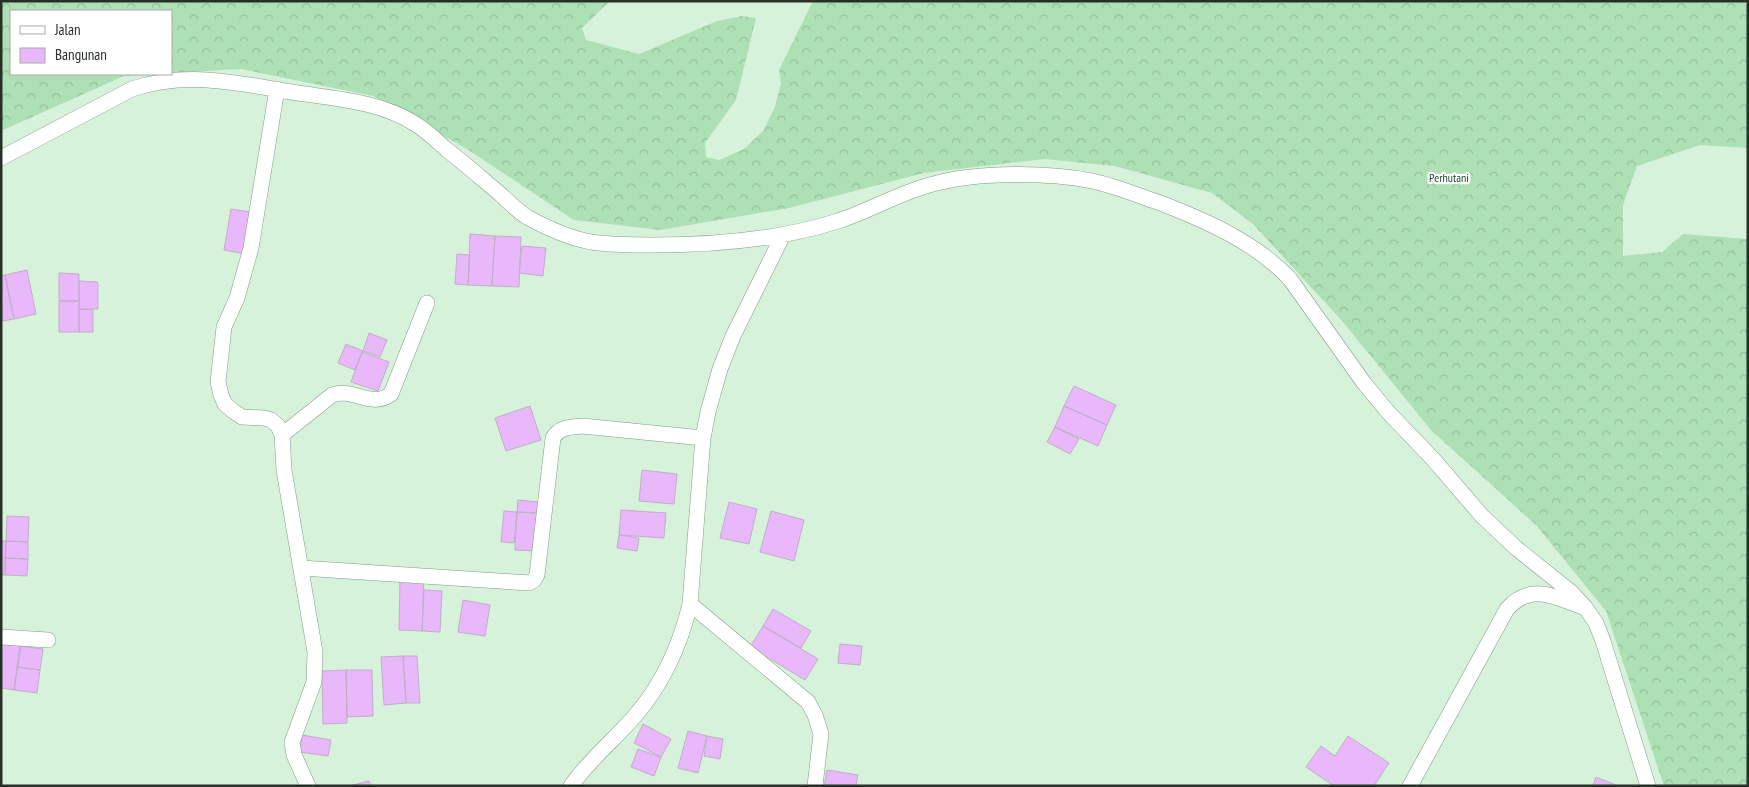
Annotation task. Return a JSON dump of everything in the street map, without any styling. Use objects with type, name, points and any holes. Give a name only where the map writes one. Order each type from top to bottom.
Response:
[{"type":"street","points":[[1,158],[132,88],[152,82],[195,79],[222,80],[381,108],[417,125],[525,216],[556,232],[590,242],[628,245],[679,245],[783,235],[865,212],[912,190],[939,182],[976,177],[1038,176],[1092,181],[1121,188],[1199,218],[1259,251],[1276,264],[1290,279],[1364,384],[1408,434],[1433,459],[1482,516],[1516,548],[1570,592],[1585,608],[1596,624],[1604,641],[1648,786]]},
{"type":"street","points":[[277,89],[252,248],[237,298],[224,327],[218,382],[221,395],[233,411],[242,417],[271,420],[278,426],[282,436],[284,470],[314,637],[314,682],[292,742],[294,755],[308,786]]},
{"type":"street","points":[[571,786],[635,716],[656,688],[673,658],[690,604],[703,438],[708,412],[720,369],[733,336],[783,235]]},
{"type":"street","points":[[282,436],[338,392],[378,401],[391,394],[427,303]]},
{"type":"street","points":[[302,568],[529,583],[537,575],[553,438],[556,432],[571,426],[582,426],[703,438]]},
{"type":"street","points":[[1410,786],[1507,608],[1524,595],[1538,593],[1585,608]]},
{"type":"street","points":[[690,604],[808,702],[816,715],[821,734],[815,786]]},
{"type":"street","points":[[1,637],[48,640]]},
{"type":"green space","name":"Perhutani","points":[[1,1],[610,1],[582,28],[586,40],[639,54],[717,21],[742,16],[756,18],[736,100],[705,143],[706,157],[719,160],[744,149],[763,131],[775,107],[781,83],[779,70],[813,1],[1748,1],[1748,148],[1700,145],[1637,166],[1623,205],[1623,256],[1662,252],[1683,234],[1748,239],[1748,786],[1664,786],[1606,611],[1536,525],[1431,430],[1343,322],[1253,224],[1212,193],[1115,166],[1044,159],[924,173],[789,208],[660,230],[574,220],[467,149],[373,96],[241,69],[172,73],[172,10],[10,10],[10,75],[142,75],[124,76],[1,131]]},
{"type":"building","points":[[231,209],[251,212],[245,254],[224,250]]},
{"type":"building","points":[[470,234],[495,236],[492,286],[468,285]]},
{"type":"building","points":[[495,236],[521,237],[519,287],[492,286]]},
{"type":"building","points":[[522,246],[546,248],[543,276],[519,273]]},
{"type":"building","points":[[457,254],[470,255],[468,285],[455,284]]},
{"type":"building","points":[[27,270],[36,314],[14,319],[5,275]]},
{"type":"building","points":[[59,273],[79,274],[79,301],[59,301]]},
{"type":"building","points":[[5,275],[14,319],[2,321],[1,276]]},
{"type":"building","points":[[79,281],[98,282],[98,309],[79,309]]},
{"type":"building","points":[[59,301],[79,301],[79,332],[59,332]]},
{"type":"building","points":[[79,309],[93,310],[93,332],[79,332]]},
{"type":"building","points":[[369,333],[387,340],[380,357],[363,351]]},
{"type":"building","points":[[346,344],[363,351],[355,370],[338,363]]},
{"type":"building","points":[[362,352],[389,362],[378,391],[351,382]]},
{"type":"building","points":[[1074,386],[1116,405],[1107,425],[1064,406]]},
{"type":"building","points":[[530,406],[541,440],[506,451],[495,418]]},
{"type":"building","points":[[1064,406],[1107,425],[1098,446],[1055,427]]},
{"type":"building","points":[[1055,427],[1079,439],[1070,454],[1047,442]]},
{"type":"building","points":[[642,470],[677,474],[674,504],[639,501]]},
{"type":"building","points":[[518,500],[539,502],[539,513],[517,512]]},
{"type":"building","points":[[729,502],[757,509],[749,544],[720,538]]},
{"type":"building","points":[[621,510],[666,513],[664,538],[619,535]]},
{"type":"building","points":[[504,511],[517,512],[514,543],[501,542]]},
{"type":"building","points":[[771,511],[804,520],[794,561],[760,552]]},
{"type":"building","points":[[517,512],[539,513],[537,551],[515,550]]},
{"type":"building","points":[[7,516],[29,517],[28,542],[6,541]]},
{"type":"building","points":[[619,535],[639,538],[637,551],[617,548]]},
{"type":"building","points":[[1,541],[6,541],[5,575],[1,575]]},
{"type":"building","points":[[6,541],[28,542],[28,559],[5,558]]},
{"type":"building","points":[[5,558],[28,559],[27,576],[5,575]]},
{"type":"building","points":[[400,578],[424,578],[422,631],[399,630]]},
{"type":"building","points":[[424,590],[442,591],[440,632],[422,631]]},
{"type":"building","points":[[463,600],[490,605],[485,636],[458,632]]},
{"type":"building","points":[[773,609],[811,631],[801,648],[763,626]]},
{"type":"building","points":[[763,626],[818,659],[805,680],[750,647]]},
{"type":"building","points":[[1,644],[21,646],[14,690],[1,688]]},
{"type":"building","points":[[840,644],[862,646],[860,665],[838,663]]},
{"type":"building","points":[[20,646],[43,649],[40,670],[17,667]]},
{"type":"building","points":[[403,656],[417,656],[420,703],[406,703]]},
{"type":"building","points":[[403,656],[406,703],[384,705],[381,657]]},
{"type":"building","points":[[17,667],[40,670],[37,693],[14,690]]},
{"type":"building","points":[[346,670],[372,670],[373,716],[347,717]]},
{"type":"building","points":[[346,670],[347,723],[323,724],[322,671]]},
{"type":"building","points":[[643,724],[671,739],[661,757],[634,743]]},
{"type":"building","points":[[688,731],[707,736],[698,773],[678,768]]},
{"type":"building","points":[[302,735],[331,740],[328,756],[300,752]]},
{"type":"building","points":[[707,736],[723,739],[720,759],[704,756]]},
{"type":"building","points":[[1348,736],[1389,763],[1374,786],[1334,786],[1306,767],[1321,746],[1335,756]]},
{"type":"building","points":[[638,749],[661,757],[654,776],[631,767]]},
{"type":"building","points":[[827,770],[858,775],[856,786],[824,786]]},
{"type":"building","points":[[1596,777],[1618,786],[1593,786]]},
{"type":"building","points":[[369,781],[371,786],[349,786]]}]
